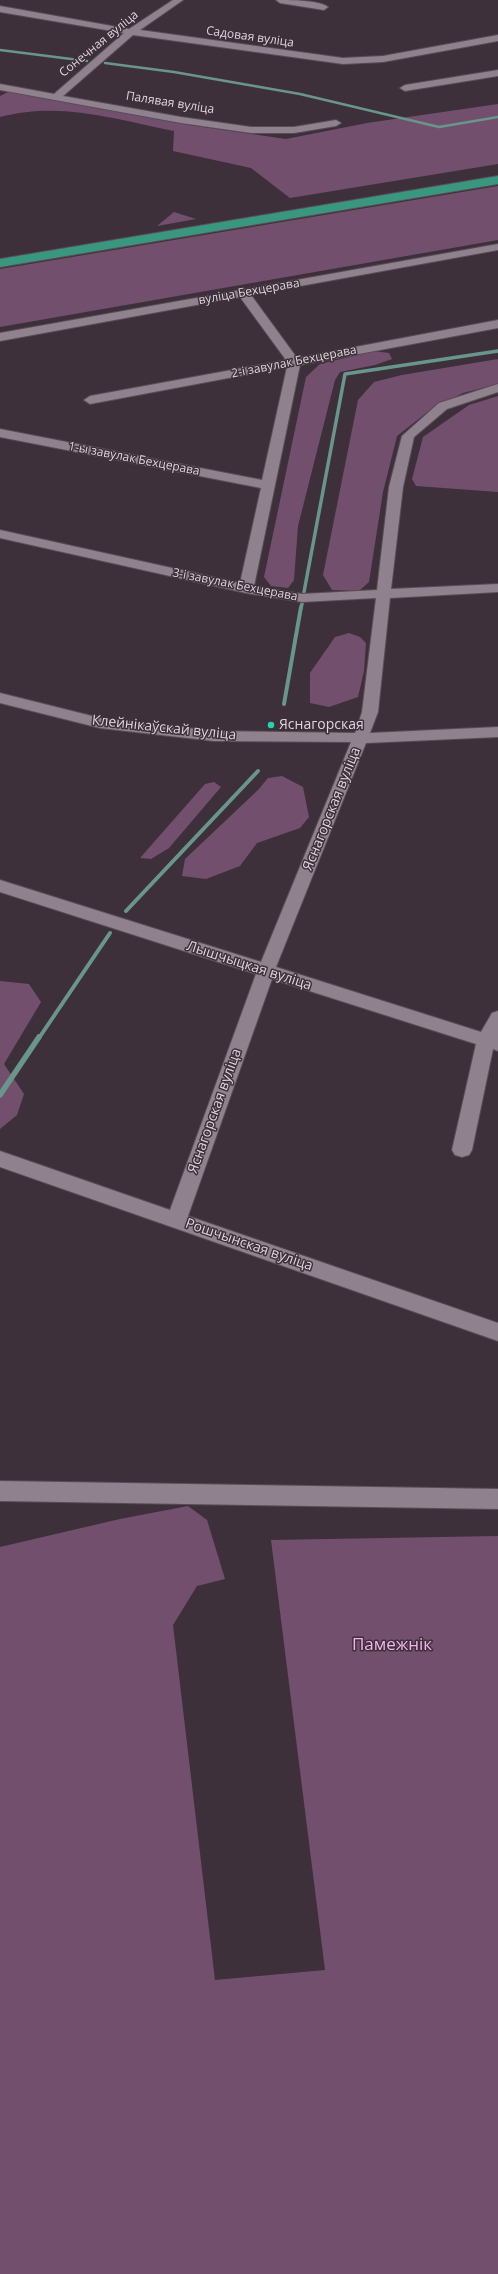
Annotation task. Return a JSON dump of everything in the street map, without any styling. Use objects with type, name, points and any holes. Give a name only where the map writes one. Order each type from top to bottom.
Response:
[{"type":"highway","points":[[0,256],[498,173]]},
{"type":"highway","points":[[0,263],[498,180]]},
{"type":"street","name":"Сонечная вуліца","points":[[56,96],[131,32],[179,0]]},
{"type":"street","points":[[280,0],[324,7]]},
{"type":"street","name":"Садовая вуліца","points":[[0,9],[131,32],[343,61],[383,59],[498,38]]},
{"type":"street","points":[[405,88],[498,73]]},
{"type":"street","name":"Палявая вуліца","points":[[0,88],[56,96],[181,120],[208,122],[251,130],[272,131],[309,129],[336,123]]},
{"type":"street","name":"вуліца Бехцерава","points":[[0,337],[498,247]]},
{"type":"street","points":[[243,293],[294,362],[246,589]]},
{"type":"street","name":"2-і завулак Бехцерава","points":[[90,400],[498,324]]},
{"type":"street","name":"Яснагорская вуліца","points":[[176,1219],[266,971],[361,738],[370,712],[382,595],[396,487],[408,436],[443,406],[498,388]]},
{"type":"street","name":"1-ы завулак Бехцерава","points":[[0,433],[268,484]]},
{"type":"street","name":"3-і завулак Бехцерава","points":[[0,534],[246,589],[302,598],[498,588]]},
{"type":"street","name":"Клейнікаўскай вуліца","points":[[0,698],[100,723],[214,736],[361,738],[498,732]]},
{"type":"street","name":"Лышчыцкая вуліца","points":[[0,886],[492,1042]]},
{"type":"street","points":[[462,1150],[498,1018]]},
{"type":"street","name":"Рошчынская вуліца","points":[[0,1159],[498,1332]]},
{"type":"street","points":[[0,1491],[498,1500]]},
{"type":"green space","points":[[10,91],[189,125],[286,139],[367,123],[498,104],[498,164],[290,198],[251,168],[173,151],[174,131],[109,117],[66,111],[44,111],[0,117],[0,96]]},
{"type":"green space","points":[[498,186],[498,240],[0,327],[0,269]]},
{"type":"green space","points":[[174,212],[196,219],[157,226]]},
{"type":"green space","points":[[374,351],[389,353],[392,359],[375,365],[340,372],[335,380],[298,526],[294,580],[288,588],[271,586],[264,577],[306,377],[320,364]]},
{"type":"green space","points":[[498,359],[498,384],[463,393],[430,410],[397,436],[383,492],[369,582],[359,591],[332,590],[323,575],[358,400],[374,382],[402,375]]},
{"type":"green space","points":[[498,396],[498,492],[416,486],[412,479],[423,437],[469,405]]},
{"type":"green space","points":[[349,633],[360,637],[366,643],[364,671],[358,697],[329,707],[310,703],[310,673],[335,637]]},
{"type":"green space","points":[[282,776],[303,787],[309,817],[300,828],[257,843],[240,866],[206,879],[182,876],[185,859],[258,790],[268,778]]},
{"type":"green space","points":[[214,782],[221,787],[169,848],[151,859],[140,858],[205,784]]},
{"type":"green space","points":[[0,981],[29,984],[41,1002],[4,1064],[24,1094],[17,1115],[0,1129]]},
{"type":"green space","name":"Памежнік","points":[[188,1506],[207,1520],[225,1579],[197,1586],[173,1625],[215,1980],[325,1970],[271,1540],[498,1536],[498,2274],[0,2274],[0,1547],[120,1519]]},
{"type":"waterway","points":[[0,50],[87,61]]},
{"type":"waterway","points":[[105,63],[174,72],[300,94],[439,127],[498,117]]},
{"type":"waterway","points":[[304,592],[345,374],[498,351]]},
{"type":"waterway","points":[[301,608],[302,604]]},
{"type":"waterway","points":[[284,704],[301,607]]},
{"type":"waterway","points":[[126,911],[258,771]]},
{"type":"waterway","points":[[39,1038],[110,933]]},
{"type":"waterway","points":[[0,1095],[39,1037]]},
{"type":"place","name":"Яснагорская","points":[[271,725]]}]
